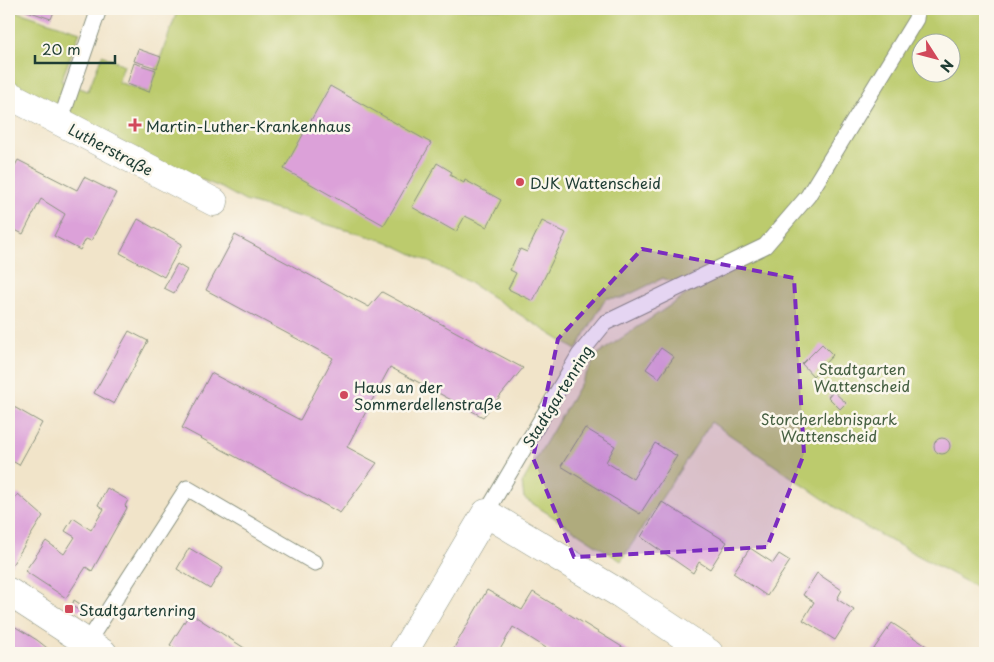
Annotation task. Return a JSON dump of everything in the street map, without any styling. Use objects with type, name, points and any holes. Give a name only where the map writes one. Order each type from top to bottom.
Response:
[{"type":"street","name":"Lutherstraße","points":[[9,95],[214,202]]},
{"type":"street","name":"Stadtgartenring","points":[[403,653],[486,513]]},
{"type":"street","points":[[486,513],[622,596],[709,653]]},
{"type":"street","points":[[9,592],[95,648]]},
{"type":"lane","points":[[60,122],[99,9]]},
{"type":"lane","name":"Stadtgartenring","points":[[486,513],[579,355],[605,323],[765,246],[808,196],[916,19],[917,9]]},
{"type":"lane","points":[[95,648],[187,488],[315,563]]},
{"type":"highlighted area","points":[[642,249],[794,278],[804,454],[767,547],[574,557],[533,458],[558,339]]},
{"type":"green space","points":[[9,9],[80,32],[61,81],[88,91],[102,55],[124,65],[118,82],[148,92],[178,9],[985,9],[985,592],[860,524],[711,422],[621,561],[524,498],[522,483],[598,354],[693,290],[663,278],[622,298],[606,298],[576,350],[462,278],[388,242],[245,201],[220,187],[167,166],[9,84]]},
{"type":"building","points":[[22,9],[55,9],[51,19]]},
{"type":"building","points":[[138,49],[161,57],[157,68],[134,61]]},
{"type":"building","points":[[134,63],[156,70],[149,92],[127,84]]},
{"type":"building","points":[[330,86],[431,143],[384,225],[284,169]]},
{"type":"building","points":[[18,160],[77,190],[84,177],[116,193],[91,241],[86,239],[80,250],[54,236],[65,214],[41,199],[23,234],[9,227],[9,177]]},
{"type":"building","points":[[437,163],[452,172],[450,175],[464,183],[465,180],[501,200],[487,227],[465,216],[456,232],[412,207]]},
{"type":"building","points":[[138,219],[182,244],[164,277],[120,253]]},
{"type":"building","name":"DJK Wattenscheid","points":[[542,221],[566,233],[533,301],[508,289],[516,273],[510,270],[520,249],[527,252]]},
{"type":"building","name":"Haus an der Sommerdellenstraße","points":[[235,235],[369,307],[382,292],[523,368],[483,417],[390,367],[347,447],[377,463],[340,513],[182,428],[211,373],[300,420],[333,358],[206,290]]},
{"type":"building","points":[[177,264],[187,270],[174,293],[164,288]]},
{"type":"building","points":[[129,331],[148,341],[114,404],[94,393]]},
{"type":"building","points":[[822,344],[833,355],[813,376],[802,364]]},
{"type":"building","points":[[661,348],[674,357],[659,378],[646,369]]},
{"type":"building","points":[[833,391],[846,403],[840,409],[828,397]]},
{"type":"building","points":[[14,407],[42,423],[19,465],[9,459],[9,411],[12,412]]},
{"type":"building","points":[[585,428],[615,446],[606,462],[633,479],[655,443],[677,456],[640,514],[561,466]]},
{"type":"building","points":[[939,438],[945,438],[950,443],[948,452],[939,454],[934,449],[934,443]]},
{"type":"building","points":[[107,488],[128,500],[125,506],[127,508],[92,571],[86,567],[66,598],[25,571],[46,541],[64,554],[75,537],[65,531],[73,518],[91,530],[104,509],[98,505]]},
{"type":"building","points":[[18,494],[43,516],[12,565],[9,564],[9,505]]},
{"type":"building","points":[[662,502],[727,542],[710,569],[699,562],[693,573],[641,537]]},
{"type":"building","points":[[189,548],[223,568],[210,589],[177,569]]},
{"type":"building","points":[[750,548],[773,563],[779,554],[790,561],[767,596],[733,573]]},
{"type":"building","points":[[817,573],[842,590],[837,599],[854,610],[835,640],[803,620],[814,602],[803,595]]},
{"type":"building","points":[[487,590],[522,610],[533,592],[632,653],[554,653],[513,627],[498,653],[451,653]]},
{"type":"building","points":[[74,600],[89,610],[86,615],[72,606]]},
{"type":"building","points":[[190,613],[252,653],[183,653],[170,645]]},
{"type":"building","points":[[9,623],[51,651],[49,653],[9,653]]},
{"type":"building","points":[[892,623],[931,649],[929,653],[871,653]]},
{"type":"place","name":"Martin-Luther-Krankenhaus","points":[[135,125]]},
{"type":"place","name":"DJK Wattenscheid","points":[[520,182]]},
{"type":"place","name":"Haus an der Sommerdellenstraße","points":[[344,395]]},
{"type":"place","name":"Stadtgartenring","points":[[69,609]]},
{"type":"park label","name":"Stadtgarten Wattenscheid","points":[[862,376]]},
{"type":"park label","name":"Storcherlebnispark Wattenscheid","points":[[829,426]]}]
